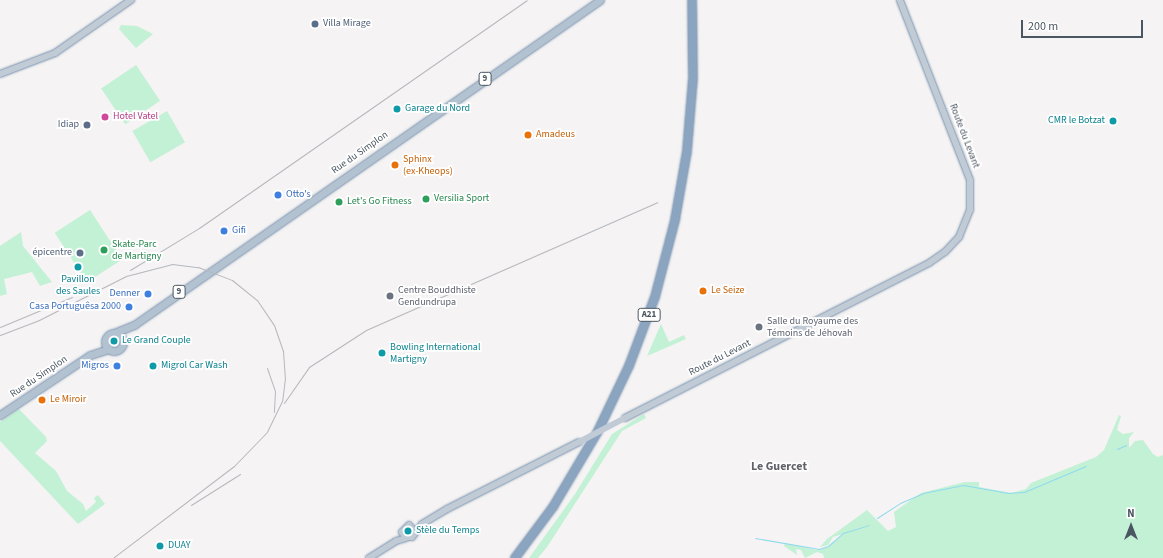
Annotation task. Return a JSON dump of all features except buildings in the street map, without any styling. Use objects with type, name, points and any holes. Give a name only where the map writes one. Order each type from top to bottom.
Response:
[{"type":"highway","name":"A21","points":[[684,187],[692,89],[692,0]]},
{"type":"highway","name":"A21","points":[[522,558],[582,472],[626,388],[658,305],[682,200],[698,90],[698,0]]},
{"type":"highway","name":"A21","points":[[515,558],[576,470],[620,386],[655,297],[682,200]]},
{"type":"main road","name":"Rue du Simplon","points":[[114,333],[134,325],[600,0]]},
{"type":"main road","name":"Rue du Simplon","points":[[122,341],[134,325]]},
{"type":"main road","name":"9","points":[[105,340],[114,333]]},
{"type":"main road","points":[[114,333],[122,341]]},
{"type":"main road","name":"Rue du Simplon","points":[[0,415],[90,355],[105,340]]},
{"type":"main road","points":[[105,340],[109,349]]},
{"type":"main road","name":"9","points":[[109,349],[118,349],[122,341]]},
{"type":"main road","name":"Rue du Simplon","points":[[90,355],[109,349]]},
{"type":"street","points":[[0,74],[55,53],[131,0]]},
{"type":"street","name":"Route du Levant","points":[[414,529],[579,442],[933,261],[951,247],[967,220],[971,187],[965,163],[900,0]]},
{"type":"street","points":[[369,558],[404,535],[405,526],[414,529],[412,537],[404,535]]},
{"type":"green space","points":[[121,25],[137,26],[153,34],[136,48],[119,29]]},
{"type":"green space","points":[[136,65],[160,101],[125,124],[101,88]]},
{"type":"green space","points":[[167,111],[185,142],[150,162],[132,131]]},
{"type":"green space","points":[[90,210],[122,259],[87,282],[55,233]]},
{"type":"green space","points":[[21,232],[23,246],[52,282],[40,286],[32,272],[4,279],[7,294],[0,296],[0,246]]},
{"type":"green space","points":[[661,324],[669,342],[684,335],[686,339],[647,356]]},
{"type":"green space","points":[[19,409],[46,437],[47,441],[35,453],[56,471],[67,491],[83,504],[86,511],[96,502],[94,498],[98,495],[105,504],[78,524],[0,441],[0,422]]},
{"type":"green space","points":[[644,414],[646,418],[622,431],[547,547],[538,558],[529,558],[575,494],[612,434]]},
{"type":"green space","points":[[1119,415],[1121,416],[1117,430],[1123,434],[1134,432],[1129,438],[1129,448],[1135,441],[1143,440],[1153,454],[1158,457],[1163,455],[1163,558],[824,558],[823,554],[817,552],[805,558],[801,550],[796,549],[797,555],[784,546],[785,543],[816,550],[828,547],[843,534],[833,537],[828,545],[820,547],[827,539],[867,510],[888,531],[896,527],[894,512],[921,493],[965,482],[979,482],[979,487],[1012,493],[1026,489],[1031,483],[1096,457],[1104,450]]},
{"type":"waterway","points":[[1117,449],[1126,445]]},
{"type":"waterway","points":[[877,518],[900,503],[923,493],[963,485],[1008,493],[1024,492],[1086,466]]},
{"type":"waterway","points":[[755,538],[819,549],[828,546],[843,533],[869,525]]},
{"type":"railway","points":[[130,270],[199,228],[527,0]]},
{"type":"railway","points":[[284,403],[309,367],[366,330],[657,202]]},
{"type":"railway","points":[[0,335],[39,320],[126,276],[172,264],[198,267],[232,280],[257,300],[274,325],[283,351],[285,378],[282,401],[267,432],[234,466],[113,558]]},
{"type":"railway","points":[[0,327],[72,297]]},
{"type":"railway","points":[[267,368],[275,391],[274,412]]},
{"type":"railway","points":[[191,505],[240,474]]},
{"type":"place","name":"Villa Mirage","points":[[315,24]]},
{"type":"place","name":"Garage du Nord","points":[[397,109]]},
{"type":"place","name":"Hotel Vatel","points":[[105,117]]},
{"type":"place","name":"CMR le Botzat","points":[[1113,121]]},
{"type":"place","name":"Idiap","points":[[87,125]]},
{"type":"place","name":"Amadeus","points":[[528,135]]},
{"type":"place","name":"Sphinx (ex-Kheops)","points":[[395,165]]},
{"type":"place","name":"Otto's","points":[[278,195]]},
{"type":"place","name":"Versilia Sport","points":[[426,199]]},
{"type":"place","name":"Let's Go Fitness","points":[[339,202]]},
{"type":"place","name":"Gifi","points":[[224,231]]},
{"type":"place","name":"Skate-Parc de Martigny","points":[[104,250]]},
{"type":"place","name":"épicentre","points":[[80,253]]},
{"type":"place","name":"Pavillon des Saules","points":[[78,267]]},
{"type":"place","name":"Le Seize","points":[[703,291]]},
{"type":"place","name":"Denner","points":[[148,294]]},
{"type":"place","name":"Centre Bouddhiste Gendundrupa","points":[[390,296]]},
{"type":"place","name":"Casa Portuguêsa 2000","points":[[129,307]]},
{"type":"place","name":"Salle du Royaume des Témoins de Jéhovah","points":[[759,327]]},
{"type":"place","name":"Le Grand Couple","points":[[114,341]]},
{"type":"place","name":"Bowling International Martigny","points":[[382,353]]},
{"type":"place","name":"Migros","points":[[117,366]]},
{"type":"place","name":"Migrol Car Wash","points":[[153,366]]},
{"type":"place","name":"Le Miroir","points":[[42,400]]},
{"type":"place","name":"Stèle du Temps","points":[[408,531]]},
{"type":"place","name":"DUAY","points":[[160,546]]},
{"type":"district","name":"Le Guercet","points":[[779,467]]}]
